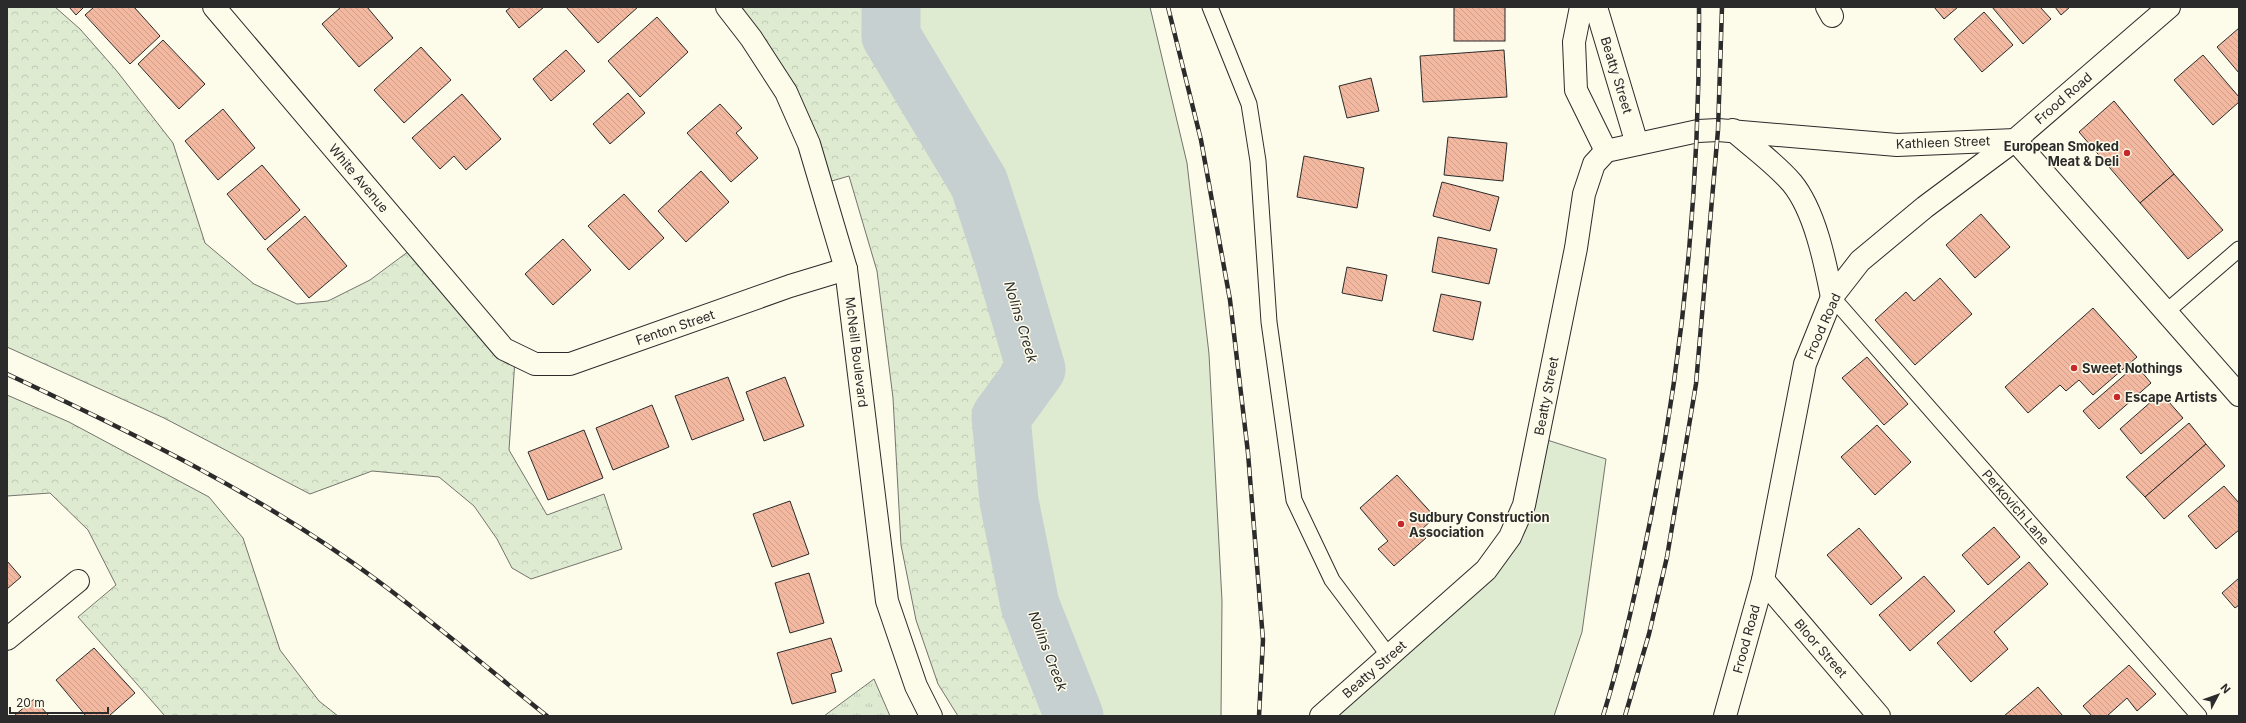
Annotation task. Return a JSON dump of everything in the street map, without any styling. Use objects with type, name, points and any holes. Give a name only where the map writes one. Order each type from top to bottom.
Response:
[{"type":"street","name":"White Avenue","points":[[214,7],[504,349]]},
{"type":"street","name":"McNeill Boulevard","points":[[727,7],[751,38],[786,92],[809,144],[846,268],[887,601],[916,686],[931,716]]},
{"type":"street","points":[[1581,7],[1574,42],[1576,90],[1606,151]]},
{"type":"street","name":"Beatty Street","points":[[1596,7],[1637,144]]},
{"type":"street","name":"Frood Road","points":[[1725,716],[1763,580],[1805,364],[1832,297],[1860,261],[1925,207],[2015,140],[2169,7]]},
{"type":"street","points":[[1732,130],[1792,184],[1809,214],[1824,256],[1832,297]]},
{"type":"street","name":"Kathleen Street","points":[[1606,151],[1698,131],[1732,130],[1897,145],[2015,140]]},
{"type":"street","points":[[2015,140],[2239,395]]},
{"type":"street","name":"Beatty Street","points":[[1321,716],[1486,570],[1510,537],[1524,505],[1576,248],[1584,194],[1594,164],[1606,151]]},
{"type":"street","name":"Fenton Street","points":[[504,349],[535,364],[570,364],[846,268]]},
{"type":"street","name":"Bloor Street","points":[[1763,580],[1879,716]]},
{"type":"street","points":[[7,639],[78,581]]},
{"type":"lane","points":[[1210,7],[1250,104],[1258,161],[1269,322],[1294,500],[1332,580],[1389,656]]},
{"type":"lane","points":[[2166,312],[2239,249]]},
{"type":"lane","name":"Perkovich Lane","points":[[1832,297],[2199,716]]},
{"type":"green space","points":[[7,7],[55,7],[80,29],[116,70],[173,143],[205,243],[254,284],[297,304],[328,301],[370,280],[413,248],[515,359],[509,450],[547,515],[604,494],[622,549],[531,579],[512,568],[497,539],[474,506],[439,477],[372,471],[310,494],[164,418],[7,347]]},
{"type":"green space","points":[[724,7],[888,7],[889,36],[976,183],[1001,257],[1033,368],[998,417],[1029,605],[1072,716],[958,716],[938,684],[916,620],[901,545],[893,398],[877,271],[849,176],[818,185],[805,145]]},
{"type":"green space","points":[[888,7],[1150,7],[1187,163],[1209,354],[1222,601],[1221,716],[1072,716],[1029,605],[1008,503],[998,417],[1033,368],[1001,257],[976,183],[889,36]]},
{"type":"green space","points":[[7,395],[69,422],[209,497],[243,538],[280,650],[319,701],[338,716],[165,716],[78,617],[116,585],[88,530],[50,493],[7,496]]},
{"type":"green space","points":[[1541,438],[1606,459],[1582,632],[1554,716],[1326,716],[1489,571]]},
{"type":"green space","points":[[874,679],[890,716],[824,716]]},
{"type":"building","points":[[69,7],[84,7],[76,15]]},
{"type":"building","points":[[94,7],[134,7],[160,36],[130,64],[85,15]]},
{"type":"building","points":[[341,7],[367,7],[393,38],[359,67],[322,24]]},
{"type":"building","points":[[511,7],[544,7],[519,28],[506,11]]},
{"type":"building","points":[[566,7],[638,7],[598,43]]},
{"type":"building","points":[[1454,7],[1505,7],[1505,41],[1454,41]]},
{"type":"building","points":[[1934,7],[1958,7],[1944,19]]},
{"type":"building","points":[[1992,7],[2040,7],[2051,19],[2023,44]]},
{"type":"building","points":[[2055,7],[2070,7],[2061,15]]},
{"type":"building","points":[[1984,12],[2013,45],[1982,72],[1954,39]]},
{"type":"building","points":[[657,17],[688,52],[640,97],[608,61]]},
{"type":"building","points":[[2239,28],[2239,73],[2217,47]]},
{"type":"building","points":[[163,40],[205,84],[179,109],[138,64]]},
{"type":"building","points":[[421,47],[451,80],[404,123],[374,90]]},
{"type":"building","points":[[566,50],[585,71],[551,101],[533,79]]},
{"type":"building","points":[[1504,50],[1507,97],[1423,102],[1420,56]]},
{"type":"building","points":[[2203,55],[2239,97],[2239,102],[2213,125],[2174,80]]},
{"type":"building","points":[[1371,78],[1379,111],[1347,118],[1339,86]]},
{"type":"building","points":[[628,93],[645,113],[610,144],[593,124]]},
{"type":"building","points":[[462,94],[501,139],[466,170],[454,156],[440,169],[412,138]]},
{"type":"building","name":"European Smoked Meat & Deli","points":[[2114,101],[2174,174],[2140,203],[2079,132]]},
{"type":"building","points":[[720,104],[742,128],[736,133],[758,158],[731,182],[687,133]]},
{"type":"building","points":[[223,109],[255,148],[218,180],[185,141]]},
{"type":"building","points":[[1448,137],[1507,143],[1503,181],[1444,175]]},
{"type":"building","points":[[1304,156],[1364,168],[1357,208],[1297,197]]},
{"type":"building","points":[[262,165],[300,210],[265,240],[227,194]]},
{"type":"building","points":[[701,171],[729,202],[686,242],[658,211]]},
{"type":"building","points":[[2174,174],[2223,230],[2188,259],[2140,203]]},
{"type":"building","points":[[1442,182],[1499,197],[1490,231],[1433,216]]},
{"type":"building","points":[[624,194],[664,238],[629,270],[588,226]]},
{"type":"building","points":[[1981,214],[2010,247],[1975,278],[1946,245]]},
{"type":"building","points":[[305,216],[347,266],[309,298],[267,249]]},
{"type":"building","points":[[1438,237],[1497,249],[1489,284],[1432,272]]},
{"type":"building","points":[[563,239],[591,270],[553,305],[525,274]]},
{"type":"building","points":[[1347,267],[1387,275],[1382,301],[1342,293]]},
{"type":"building","points":[[1940,278],[1972,314],[1915,365],[1875,320],[1906,292],[1914,301]]},
{"type":"building","points":[[1441,294],[1481,302],[1473,340],[1433,331]]},
{"type":"building","name":"Sweet Nothings","points":[[2093,308],[2137,357],[2093,395],[2079,380],[2066,391],[2060,385],[2028,413],[2005,387]]},
{"type":"building","points":[[1867,357],[1908,404],[1884,425],[1842,378]]},
{"type":"building","name":"Escape Artists","points":[[2136,365],[2151,383],[2099,429],[2083,411]]},
{"type":"building","points":[[728,377],[744,420],[692,440],[675,396]]},
{"type":"building","points":[[785,377],[804,426],[764,441],[746,392]]},
{"type":"building","points":[[2161,393],[2183,418],[2141,454],[2120,429]]},
{"type":"building","points":[[652,405],[669,447],[613,470],[596,428]]},
{"type":"building","points":[[2189,423],[2206,444],[2145,497],[2126,477]]},
{"type":"building","points":[[1877,425],[1911,462],[1875,495],[1841,457]]},
{"type":"building","points":[[584,430],[603,478],[548,500],[528,452]]},
{"type":"building","points":[[2206,444],[2225,466],[2164,519],[2145,497]]},
{"type":"building","name":"Sudbury Construction Association","points":[[1397,475],[1435,517],[1420,531],[1426,538],[1394,566],[1378,549],[1388,541],[1360,508]]},
{"type":"building","points":[[2224,486],[2239,503],[2239,530],[2216,549],[2188,516]]},
{"type":"building","points":[[790,501],[809,554],[772,567],[753,514]]},
{"type":"building","points":[[1994,527],[2020,557],[1988,585],[1962,555]]},
{"type":"building","points":[[1859,528],[1902,578],[1871,605],[1827,555]]},
{"type":"building","points":[[7,561],[21,577],[7,589]]},
{"type":"building","points":[[2029,562],[2048,584],[1994,632],[2008,649],[1971,682],[1937,643]]},
{"type":"building","points":[[809,573],[824,623],[790,633],[775,583]]},
{"type":"building","points":[[1924,576],[1955,611],[1910,651],[1879,615]]},
{"type":"building","points":[[2239,578],[2239,605],[2235,608],[2222,593]]},
{"type":"building","points":[[831,638],[842,671],[831,674],[836,692],[792,704],[777,653]]},
{"type":"building","points":[[94,648],[135,693],[109,716],[86,716],[56,680]]},
{"type":"building","points":[[2129,665],[2156,694],[2137,711],[2127,698],[2107,716],[2092,716],[2083,706]]},
{"type":"building","points":[[2038,687],[2063,716],[2004,716]]},
{"type":"building","points":[[34,699],[49,716],[14,716]]},
{"type":"waterway","name":"Nolins Creek","points":[[891,7],[891,36],[979,183],[1003,257],[1036,369],[1001,417],[1009,501],[1030,605],[1074,716]]},
{"type":"railway","points":[[1168,7],[1201,140],[1230,300],[1248,453],[1263,640],[1259,716]]},
{"type":"railway","points":[[1603,716],[1627,629],[1646,541],[1659,475],[1679,342],[1687,275],[1692,208],[1699,74],[1699,7]]},
{"type":"railway","points":[[1625,716],[1649,634],[1667,557],[1696,384],[1718,130],[1722,7]]},
{"type":"railway","points":[[7,374],[151,443],[290,521],[335,550],[400,597],[547,716]]},
{"type":"place","name":"European Smoked Meat & Deli","points":[[2127,153]]},
{"type":"place","name":"Sweet Nothings","points":[[2074,368]]},
{"type":"place","name":"Escape Artists","points":[[2117,397]]},
{"type":"place","name":"Sudbury Construction Association","points":[[1401,524]]}]
